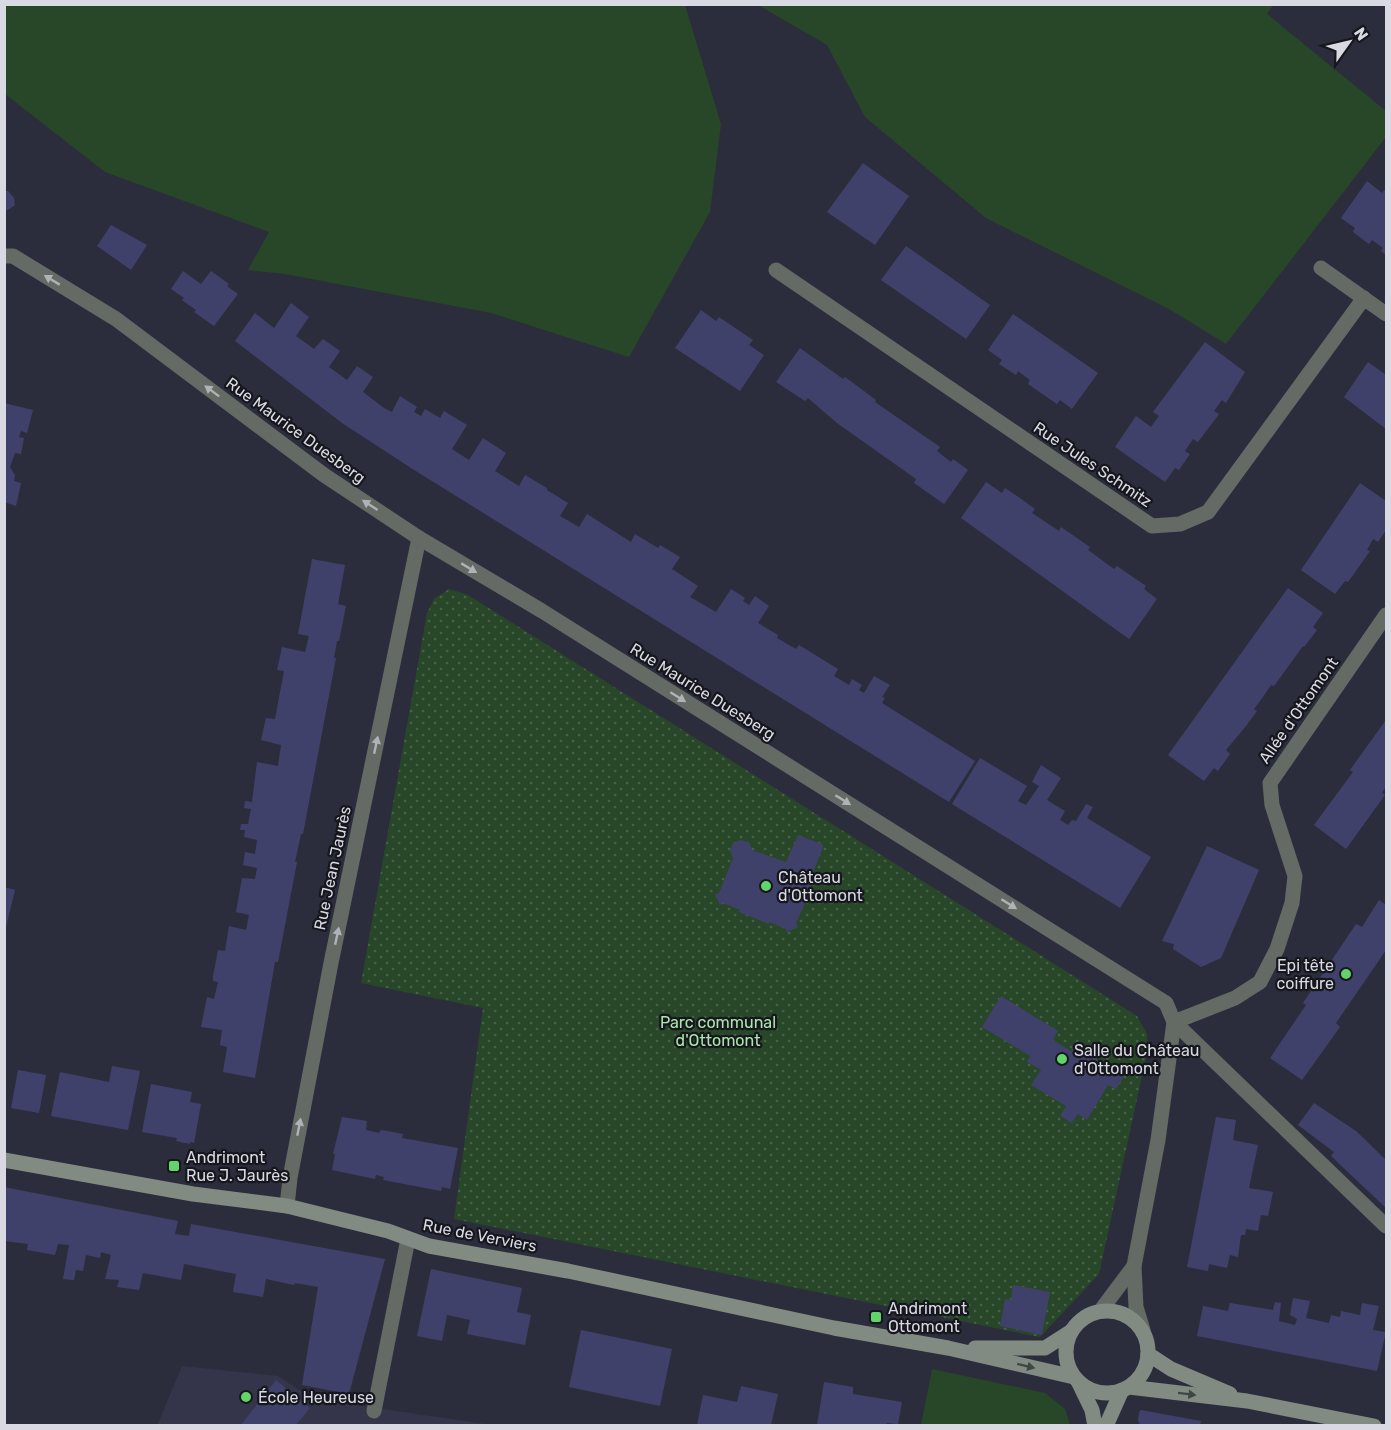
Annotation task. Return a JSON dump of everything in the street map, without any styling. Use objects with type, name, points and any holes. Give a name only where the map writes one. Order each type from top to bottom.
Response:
[{"type":"street","name":"Rue Maurice Duesberg","points":[[4,256],[13,256],[116,319],[324,475],[419,538],[542,611],[1167,1003],[1174,1023],[1386,1226]]},
{"type":"street","points":[[1321,268],[1386,314]]},
{"type":"street","name":"Rue Jules Schmitz","points":[[776,270],[1152,526],[1180,524],[1208,512],[1364,298]]},
{"type":"street","name":"Rue Jean Jaurès","points":[[287,1206],[290,1178],[331,963],[419,538]]},
{"type":"street","name":"Allée d'Ottomont","points":[[1174,1023],[1236,998],[1260,982],[1277,949],[1292,903],[1295,876],[1272,805],[1270,783],[1386,615]]},
{"type":"street","points":[[1106,1425],[1126,1388],[1139,1378],[1148,1354],[1147,1342],[1136,1307],[1134,1266],[1158,1140],[1174,1023]]},
{"type":"street","name":"Rue de Verviers","points":[[4,1160],[193,1194],[287,1206],[388,1231],[429,1246],[568,1271],[834,1328],[948,1348],[1076,1379]]},
{"type":"street","points":[[374,1411],[408,1239]]},
{"type":"street","points":[[1101,1310],[1134,1266]]},
{"type":"street","points":[[1095,1425],[1092,1410],[1067,1363],[1066,1348],[1070,1332],[1089,1314],[1101,1310],[1117,1312],[1132,1319],[1143,1330]]},
{"type":"street","name":"Rue de Verviers","points":[[948,1348],[1045,1348],[1070,1332]]},
{"type":"street","points":[[1148,1354],[1171,1369],[1247,1401]]},
{"type":"street","points":[[1076,1379],[1090,1389],[1105,1393],[1126,1388],[1247,1401],[1374,1425]]},
{"type":"shaded area","name":"École Heureuse","points":[[182,1366],[278,1376],[299,1390],[348,1404],[492,1425],[157,1426]]},
{"type":"green space","points":[[4,5],[685,5],[721,124],[710,212],[629,357],[491,313],[285,274],[248,270],[269,232],[105,172],[5,94]]},
{"type":"green space","points":[[758,5],[1273,5],[1267,14],[1386,111],[1386,137],[1226,344],[1169,309],[986,218],[865,117],[827,45]]},
{"type":"green space","name":"Parc communal d'Ottomont","points":[[449,589],[468,595],[1137,1016],[1147,1034],[1147,1053],[1099,1274],[1040,1337],[454,1219],[483,1008],[361,983],[427,613],[434,599]]},
{"type":"green space","points":[[932,1369],[1045,1393],[1065,1409],[1070,1425],[921,1425]]},
{"type":"building","points":[[863,163],[909,196],[875,245],[827,212]]},
{"type":"building","points":[[1367,181],[1382,193],[1386,191],[1386,255],[1381,251],[1383,248],[1372,240],[1369,244],[1353,232],[1355,228],[1341,218]]},
{"type":"building","points":[[4,191],[8,191],[14,198],[15,205],[8,210],[4,210]]},
{"type":"building","points":[[111,225],[147,245],[131,270],[97,246]]},
{"type":"building","points":[[906,246],[990,305],[966,339],[881,280]]},
{"type":"building","points":[[183,271],[201,284],[211,271],[238,294],[214,326],[194,312],[196,310],[171,289]]},
{"type":"building","points":[[291,303],[309,317],[296,336],[314,349],[323,339],[340,351],[329,367],[347,380],[357,366],[373,377],[363,392],[384,408],[392,412],[400,396],[417,407],[414,412],[421,416],[425,409],[440,418],[444,411],[467,425],[452,449],[469,460],[483,438],[506,453],[495,471],[519,486],[525,475],[568,503],[560,516],[579,527],[587,514],[631,542],[635,534],[658,548],[660,545],[680,557],[672,569],[698,586],[690,597],[716,612],[731,589],[745,598],[743,601],[749,605],[755,596],[769,606],[758,623],[796,649],[799,645],[838,669],[834,676],[849,685],[852,679],[862,685],[859,690],[864,693],[874,676],[890,685],[882,697],[885,698],[882,703],[975,761],[949,802],[411,468],[342,423],[235,341],[255,313],[274,328]]},
{"type":"building","points":[[701,310],[716,321],[719,317],[753,340],[749,345],[764,355],[740,391],[675,348]]},
{"type":"building","points":[[1013,314],[1098,373],[1072,409],[1060,400],[1057,404],[1028,384],[1030,380],[1018,371],[1016,375],[999,364],[1002,360],[988,350]]},
{"type":"building","points":[[1205,342],[1245,372],[1226,403],[1222,400],[1214,411],[1219,414],[1198,442],[1193,439],[1185,451],[1190,454],[1179,470],[1175,468],[1165,482],[1115,447],[1136,416],[1151,427],[1159,416],[1153,412]]},
{"type":"building","points":[[800,348],[843,379],[845,377],[876,400],[875,402],[940,447],[937,451],[951,462],[953,459],[968,470],[944,504],[914,483],[916,479],[837,423],[808,398],[805,401],[776,382]]},
{"type":"building","points":[[1368,362],[1386,375],[1386,429],[1344,397]]},
{"type":"building","points":[[4,403],[33,410],[27,433],[21,431],[19,437],[24,438],[21,454],[15,453],[10,467],[15,475],[14,481],[21,483],[16,506],[4,502]]},
{"type":"building","points":[[986,482],[1002,493],[1005,488],[1035,509],[1032,513],[1059,531],[1061,527],[1090,547],[1088,550],[1114,569],[1117,566],[1146,586],[1144,589],[1157,599],[1129,639],[961,518]]},
{"type":"building","points":[[1360,483],[1386,501],[1386,530],[1378,542],[1373,539],[1367,550],[1370,551],[1348,582],[1345,581],[1335,594],[1301,570]]},
{"type":"building","points":[[312,559],[345,565],[338,604],[346,606],[339,641],[337,641],[334,658],[336,658],[303,834],[301,834],[295,862],[297,862],[278,962],[275,962],[255,1078],[223,1072],[227,1047],[220,1045],[222,1030],[201,1027],[207,997],[214,999],[218,982],[213,981],[213,976],[218,950],[225,951],[229,926],[246,930],[249,915],[236,912],[242,878],[255,879],[257,868],[243,865],[245,852],[255,854],[257,840],[244,837],[245,830],[240,830],[241,824],[248,824],[251,809],[244,808],[245,801],[252,802],[257,762],[278,766],[281,745],[261,740],[266,718],[275,719],[284,671],[277,670],[282,647],[305,652],[309,636],[298,634]]},
{"type":"building","points":[[1288,588],[1323,613],[1313,627],[1317,630],[1254,709],[1257,711],[1226,750],[1230,754],[1218,771],[1214,768],[1204,781],[1168,755]]},
{"type":"building","points":[[1386,720],[1386,786],[1382,793],[1385,795],[1346,849],[1314,825],[1353,772],[1350,770]]},
{"type":"building","points":[[980,758],[1027,786],[1018,801],[1026,805],[1039,786],[1032,782],[1041,765],[1061,778],[1047,800],[1065,811],[1060,820],[1068,825],[1072,820],[1076,821],[1086,804],[1093,807],[1087,818],[1151,857],[1120,908],[952,804]]},
{"type":"building","name":"Château d'Ottomont","points":[[798,835],[822,844],[823,847],[811,877],[814,879],[806,896],[808,897],[796,923],[798,927],[787,932],[786,929],[739,912],[740,910],[723,903],[720,905],[715,894],[719,893],[733,858],[730,851],[733,843],[741,840],[750,843],[752,850],[786,862]]},
{"type":"building","points":[[1207,846],[1259,870],[1221,958],[1201,967],[1173,949],[1174,944],[1162,941]]},
{"type":"building","points":[[4,887],[15,890],[5,931],[4,931]]},
{"type":"building","points":[[1379,900],[1386,905],[1386,950],[1336,1023],[1340,1027],[1302,1080],[1270,1058],[1306,1005],[1303,1003],[1356,924],[1362,927]]},
{"type":"building","name":"Salle du Château d'Ottomont","points":[[1001,996],[1058,1031],[1053,1040],[1071,1051],[1074,1046],[1124,1076],[1116,1089],[1108,1085],[1087,1120],[1078,1114],[1072,1123],[1060,1116],[1066,1106],[1031,1085],[1041,1070],[1027,1062],[1030,1056],[982,1027]]},
{"type":"building","points":[[112,1066],[140,1071],[128,1130],[51,1116],[60,1072],[109,1082]]},
{"type":"building","points":[[18,1070],[46,1075],[39,1113],[11,1108]]},
{"type":"building","points":[[151,1084],[192,1092],[190,1102],[201,1104],[194,1143],[190,1142],[190,1144],[176,1141],[177,1138],[142,1132]]},
{"type":"building","points":[[1314,1103],[1356,1131],[1386,1160],[1386,1208],[1331,1156],[1334,1152],[1298,1125]]},
{"type":"building","points":[[342,1117],[367,1121],[366,1130],[379,1133],[381,1130],[393,1132],[403,1134],[402,1138],[458,1148],[450,1189],[442,1187],[441,1191],[383,1180],[384,1177],[376,1175],[375,1179],[332,1170],[335,1154],[333,1154]]},
{"type":"building","points":[[1216,1117],[1236,1120],[1233,1140],[1258,1145],[1249,1188],[1273,1192],[1268,1216],[1261,1215],[1258,1231],[1246,1229],[1245,1235],[1241,1235],[1238,1257],[1230,1255],[1227,1268],[1209,1264],[1208,1271],[1187,1267]]},
{"type":"building","points":[[4,1187],[178,1221],[175,1234],[189,1236],[191,1224],[385,1259],[349,1394],[302,1385],[318,1287],[266,1279],[263,1297],[233,1292],[236,1274],[184,1264],[181,1280],[143,1273],[139,1290],[117,1287],[119,1280],[105,1279],[111,1255],[101,1252],[100,1258],[86,1255],[83,1271],[76,1270],[74,1280],[63,1279],[69,1245],[58,1244],[55,1255],[27,1250],[28,1244],[4,1241]]},
{"type":"building","points":[[431,1269],[522,1288],[517,1312],[531,1315],[525,1345],[467,1334],[470,1320],[447,1315],[442,1341],[417,1336]]},
{"type":"building","points":[[1013,1285],[1050,1292],[1042,1335],[1000,1326],[1005,1299],[1011,1300]]},
{"type":"building","points":[[1293,1298],[1310,1301],[1306,1318],[1329,1323],[1331,1315],[1340,1317],[1341,1311],[1360,1315],[1362,1303],[1379,1306],[1373,1330],[1386,1332],[1377,1371],[1197,1336],[1203,1306],[1228,1311],[1230,1303],[1273,1310],[1275,1302],[1281,1303],[1279,1321],[1295,1325],[1297,1319],[1290,1315]]},
{"type":"building","points":[[581,1330],[672,1349],[660,1406],[569,1387]]},
{"type":"building","points":[[276,1380],[310,1408],[296,1425],[241,1425]]},
{"type":"building","points":[[824,1382],[853,1387],[853,1394],[902,1402],[898,1424],[817,1425]]},
{"type":"building","points":[[741,1386],[778,1394],[771,1425],[697,1425],[703,1395],[737,1402]]},
{"type":"building","points":[[1141,1410],[1201,1421],[1200,1425],[1140,1425],[1138,1420]]},
{"type":"place","name":"Château d'Ottomont","points":[[766,886]]},
{"type":"place","name":"Epi tête coiffure","points":[[1346,974]]},
{"type":"place","name":"Salle du Château d'Ottomont","points":[[1062,1059]]},
{"type":"place","name":"Andrimont Rue J. Jaurès","points":[[174,1166]]},
{"type":"place","name":"Andrimont Ottomont","points":[[876,1317]]},
{"type":"place","name":"École Heureuse","points":[[246,1397]]}]
